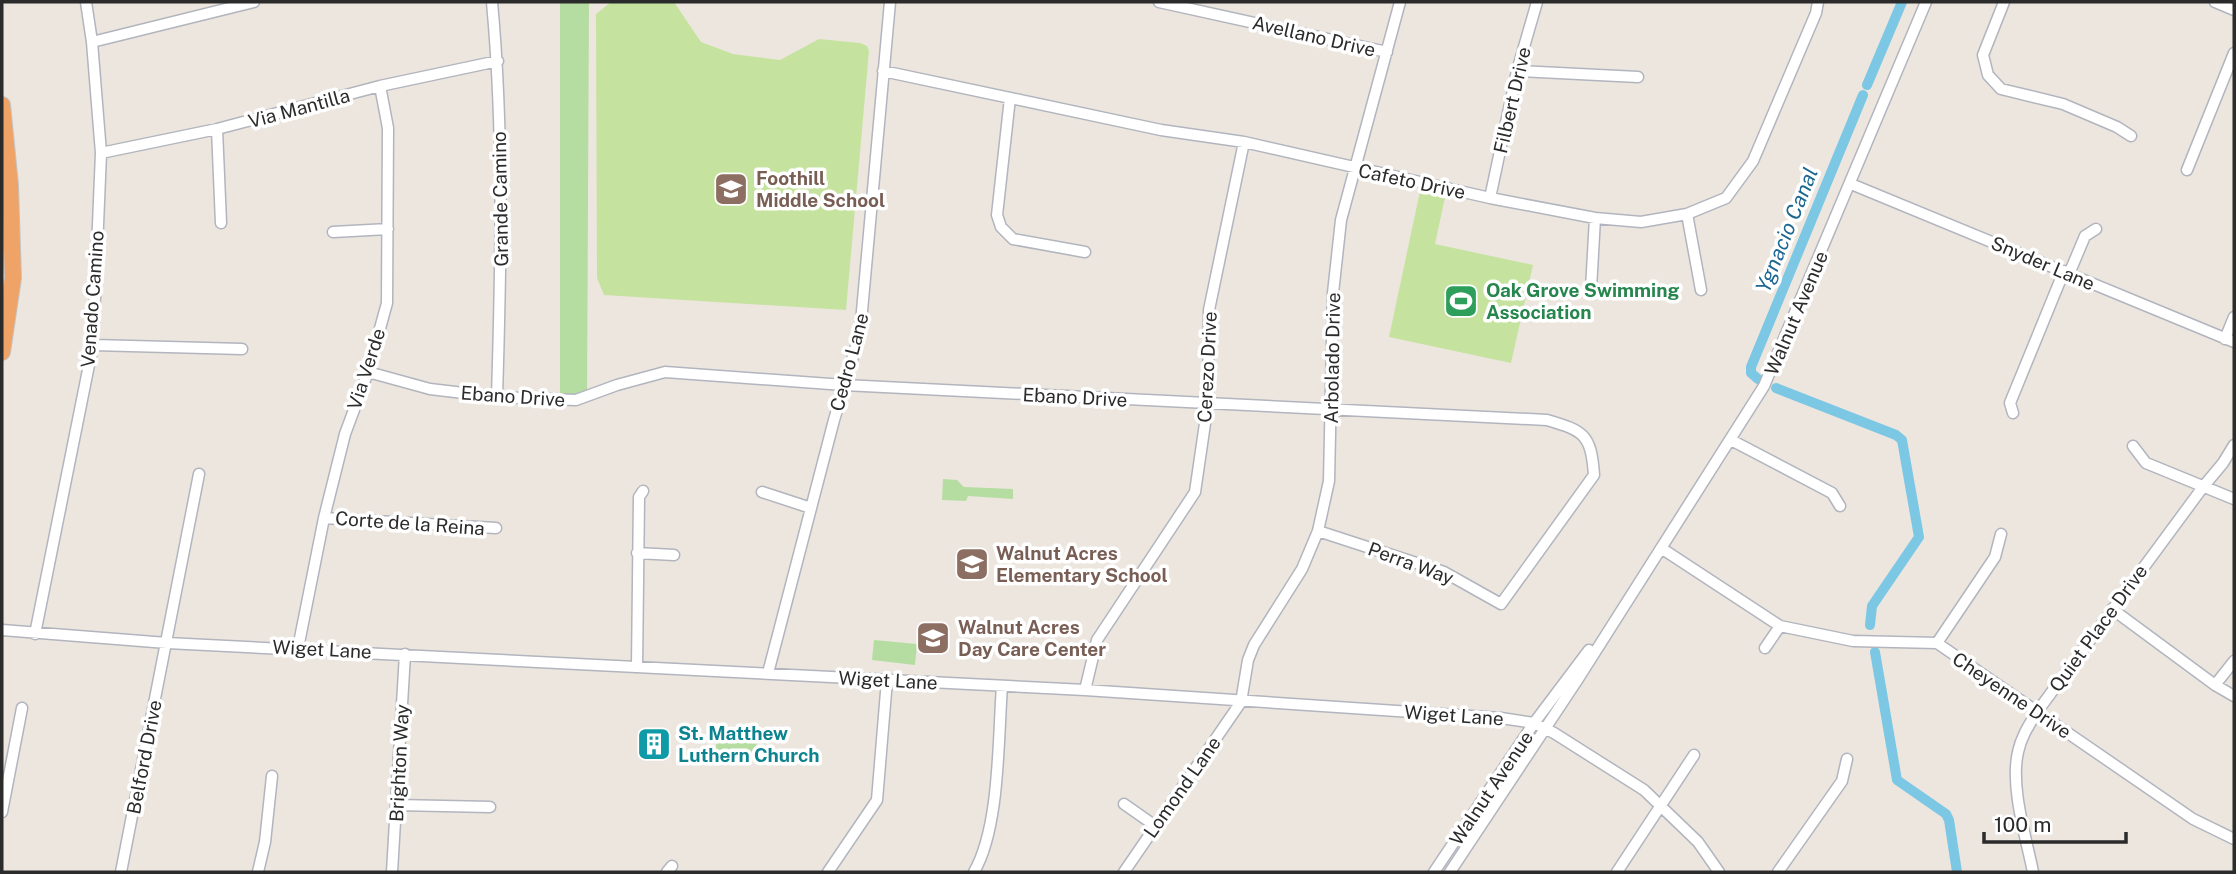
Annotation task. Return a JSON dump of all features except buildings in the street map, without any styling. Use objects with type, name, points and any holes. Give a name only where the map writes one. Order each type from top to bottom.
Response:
[{"type":"highway","points":[[2,105],[10,185],[13,278],[2,352]]},
{"type":"street","name":"Venado Camino","points":[[35,634],[93,345],[101,153],[86,2]]},
{"type":"street","points":[[92,42],[254,2]]},
{"type":"street","name":"Grande Camino","points":[[492,2],[498,61],[501,261],[497,397]]},
{"type":"street","name":"Cedro Lane","points":[[768,673],[860,333],[890,2]]},
{"type":"street","name":"Avellano Drive","points":[[1159,2],[1387,52]]},
{"type":"street","name":"Arbolado Drive","points":[[1241,702],[1248,660],[1254,645],[1302,569],[1318,531],[1329,481],[1332,293],[1336,250],[1341,220],[1399,2]]},
{"type":"street","name":"Filbert Drive","points":[[1490,198],[1517,71],[1537,2]]},
{"type":"street","name":"Cafeto Drive","points":[[883,71],[1161,130],[1244,142],[1490,198],[1595,218],[1642,222],[1687,214],[1726,198],[1754,161],[1816,13],[1818,2]]},
{"type":"street","name":"Walnut Avenue","points":[[1450,872],[1731,440],[1770,374],[1926,2]]},
{"type":"street","points":[[2004,2],[1983,55],[1988,75],[2001,89],[2063,104],[2118,127],[2131,136]]},
{"type":"street","points":[[2215,2],[2234,10]]},
{"type":"street","points":[[2187,170],[2234,53]]},
{"type":"street","name":"Via Mantilla","points":[[101,153],[217,130],[380,86],[498,61]]},
{"type":"street","points":[[1517,71],[1637,77]]},
{"type":"street","name":"Via Verde","points":[[298,648],[324,518],[345,434],[368,372],[387,303],[388,128],[380,86]]},
{"type":"street","points":[[1010,98],[998,215],[1001,228],[1013,239],[1086,252]]},
{"type":"street","points":[[217,130],[221,223]]},
{"type":"street","name":"Cerezo Drive","points":[[1085,690],[1097,640],[1195,492],[1208,403],[1209,310],[1244,142]]},
{"type":"street","name":"Snyder Lane","points":[[1851,184],[2230,341]]},
{"type":"street","points":[[1687,214],[1701,290]]},
{"type":"street","points":[[1591,289],[1595,218]]},
{"type":"street","points":[[333,232],[388,229]]},
{"type":"street","points":[[2013,414],[2010,404],[2066,272],[2085,236],[2096,229]]},
{"type":"street","points":[[2230,341],[2234,317]]},
{"type":"street","points":[[93,345],[242,349]]},
{"type":"street","name":"Ebano Drive","points":[[368,372],[430,389],[497,397],[576,400],[665,372],[844,385],[1547,420],[1579,430],[1592,450],[1594,475],[1501,604]]},
{"type":"street","points":[[1731,440],[1832,493],[1840,506]]},
{"type":"street","name":"Quiet Place Drive","points":[[2033,872],[2021,814],[2017,754],[2023,734],[2234,445]]},
{"type":"street","points":[[2133,446],[2146,463],[2234,499]]},
{"type":"street","name":"Belford Drive","points":[[121,872],[199,474]]},
{"type":"street","points":[[637,667],[637,553],[639,497],[643,491]]},
{"type":"street","points":[[762,492],[811,508]]},
{"type":"street","name":"Corte de la Reina","points":[[324,518],[496,528]]},
{"type":"street","name":"Perra Way","points":[[1318,531],[1444,572],[1501,604]]},
{"type":"street","points":[[1937,643],[1995,557],[2001,534]]},
{"type":"street","name":"Cheyenne Drive","points":[[1661,548],[1780,626],[1853,641],[1937,643],[2193,820],[2234,839]]},
{"type":"street","points":[[637,553],[674,555]]},
{"type":"street","name":"Walnut Avenue","points":[[1434,872],[1534,723],[1625,604]]},
{"type":"street","points":[[2112,609],[2234,696]]},
{"type":"street","points":[[1765,649],[1780,626]]},
{"type":"street","name":"Wiget Lane","points":[[2,630],[167,643],[1085,690],[1501,718],[1534,723],[1644,790],[1698,842],[1719,872]]},
{"type":"street","name":"Brighton Way","points":[[392,872],[405,654]]},
{"type":"street","points":[[2215,685],[2234,660]]},
{"type":"street","points":[[828,872],[877,800],[887,680]]},
{"type":"street","points":[[974,872],[988,840],[1002,686]]},
{"type":"street","name":"Lomond Lane","points":[[1124,872],[1241,702]]},
{"type":"street","points":[[2,812],[22,708]]},
{"type":"street","points":[[1617,872],[1694,755]]},
{"type":"street","points":[[1778,872],[1842,781],[1847,759]]},
{"type":"street","points":[[258,872],[265,842],[272,776]]},
{"type":"street","points":[[1124,804],[1154,825]]},
{"type":"street","points":[[397,805],[490,807]]},
{"type":"green space","points":[[560,2],[589,2],[587,396],[560,399]]},
{"type":"green space","name":"Foothill Middle School","points":[[611,2],[674,2],[701,42],[733,54],[780,60],[819,39],[867,46],[869,51],[846,310],[604,295],[597,278],[596,14]]},
{"type":"green space","name":"Oak Grove Swimming Association","points":[[1422,182],[1447,188],[1435,244],[1533,265],[1511,363],[1389,337]]},
{"type":"green space","points":[[943,479],[957,480],[964,487],[1013,489],[1013,499],[968,496],[966,501],[942,500]]},
{"type":"green space","points":[[874,640],[917,644],[915,665],[872,660]]},
{"type":"green space","points":[[721,731],[757,732],[756,760],[719,758],[715,749]]},
{"type":"waterway","name":"Ygnacio Canal","points":[[1867,85],[1902,2]]},
{"type":"waterway","name":"Ygnacio Canal","points":[[1758,379],[1751,373],[1751,367],[1863,95]]},
{"type":"waterway","name":"Ygnacio Canal","points":[[1776,388],[1896,435],[1902,440],[1919,537],[1872,606],[1870,625]]},
{"type":"waterway","name":"Ygnacio Canal","points":[[1875,652],[1897,780],[1946,814],[1957,872]]},
{"type":"place","name":"Foothill Middle School","points":[[731,189]]},
{"type":"place","name":"Oak Grove Swimming Association","points":[[1461,301]]},
{"type":"place","name":"Walnut Acres Elementary School","points":[[972,564]]},
{"type":"place","name":"Walnut Acres Day Care Center","points":[[933,638]]},
{"type":"place","name":"St. Matthew Luthern Church","points":[[654,744]]}]
